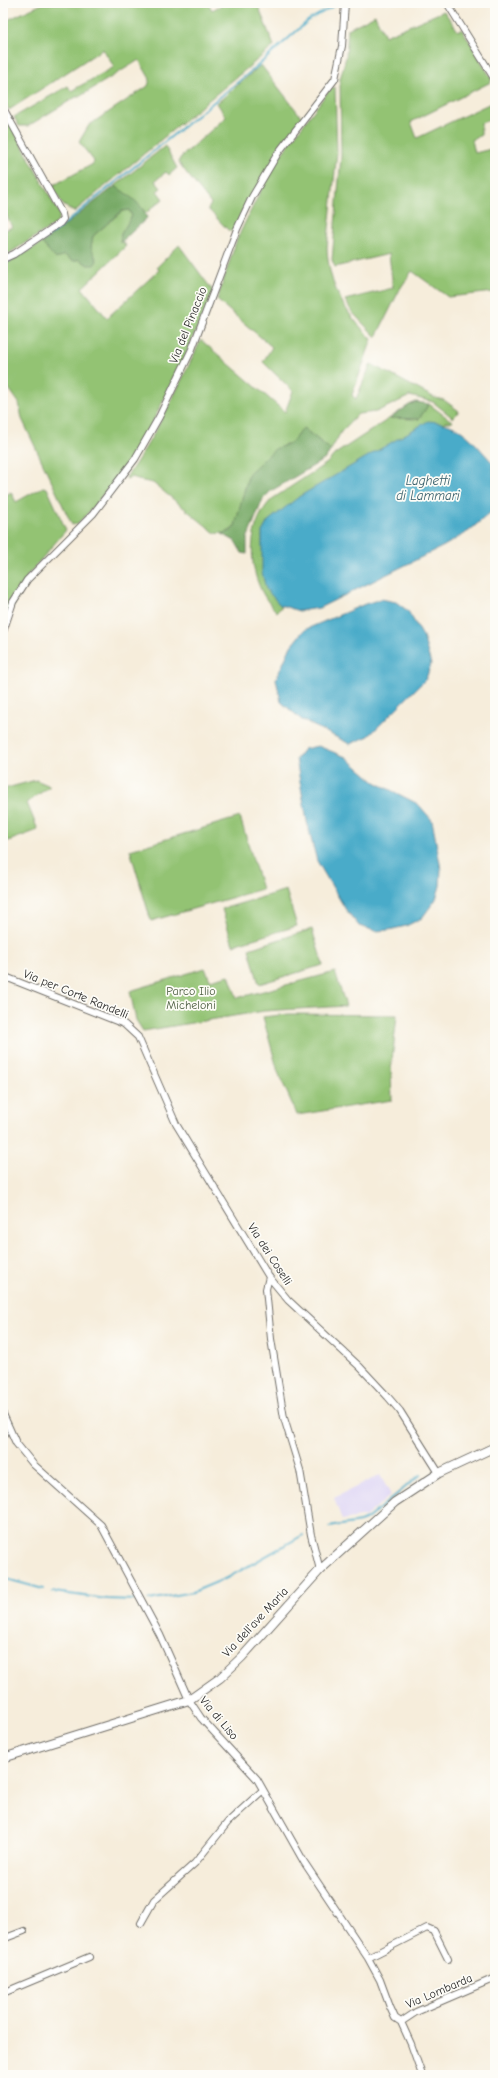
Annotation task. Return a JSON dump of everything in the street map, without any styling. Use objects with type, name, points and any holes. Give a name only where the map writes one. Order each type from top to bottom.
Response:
[{"type":"street","name":"Via del Pinaccio","points":[[3,632],[12,602],[27,580],[93,514],[135,458],[159,417],[192,349],[237,229],[252,197],[278,153],[335,79],[342,46],[345,3]]},
{"type":"street","points":[[447,3],[495,80]]},
{"type":"street","points":[[3,108],[62,214],[63,219],[60,223],[14,254],[3,259]]},
{"type":"street","name":"Via per Corte Randelli","points":[[3,976],[124,1024],[138,1037]]},
{"type":"street","name":"Via dei Coselli","points":[[138,1037],[176,1124],[269,1277],[288,1300],[360,1367],[388,1397],[403,1416],[439,1473]]},
{"type":"street","points":[[269,1277],[266,1289],[271,1339],[284,1418],[300,1470],[311,1535],[320,1570]]},
{"type":"street","name":"Via di Liso","points":[[3,1414],[16,1442],[33,1464],[101,1525],[160,1635],[189,1700],[201,1718],[257,1779],[304,1862],[368,1958],[380,1980],[393,2013],[400,2022]]},
{"type":"street","name":"Via dell'ave Maria","points":[[3,1758],[189,1700],[220,1678],[242,1657],[320,1570],[395,1502],[439,1473],[495,1447]]},
{"type":"street","points":[[141,1923],[154,1900],[195,1863],[228,1822],[263,1790]]},
{"type":"street","points":[[368,1958],[427,1928],[434,1931],[448,1959]]},
{"type":"street","points":[[3,1939],[24,1931]]},
{"type":"street","points":[[3,1993],[89,1957]]},
{"type":"street","name":"Via Lombarda","points":[[422,2075],[400,2022],[416,2012],[495,1978]]},
{"type":"shaded area","points":[[380,1475],[391,1495],[366,1516],[342,1520],[334,1498]]},
{"type":"green space","points":[[44,3],[208,3],[212,10],[226,3],[257,3],[274,46],[74,212],[63,205],[52,186],[93,164],[94,161],[79,142],[89,125],[148,86],[150,79],[139,60],[28,126],[19,126],[14,117],[68,86],[71,91],[114,67],[103,49],[9,110],[3,98],[3,22]]},
{"type":"green space","points":[[444,11],[458,31],[462,29],[491,78],[491,82],[411,122],[417,138],[495,101],[495,118],[481,123],[481,135],[472,140],[475,153],[495,148],[495,292],[448,297],[412,271],[400,289],[376,337],[352,312],[345,300],[393,288],[389,254],[335,267],[332,260],[341,157],[340,79],[346,57],[348,29],[375,15],[385,36]]},
{"type":"green space","points":[[261,65],[303,119],[285,140],[233,231],[229,231],[208,209],[211,204],[178,162],[181,157],[226,117],[217,103]]},
{"type":"green space","points":[[335,87],[337,152],[327,248],[328,262],[335,287],[346,309],[372,339],[352,395],[356,399],[371,364],[435,398],[444,400],[459,411],[453,418],[433,402],[410,396],[376,412],[358,414],[341,432],[331,450],[303,428],[291,443],[284,445],[249,473],[235,526],[226,532],[215,533],[153,483],[138,480],[133,477],[126,479],[158,427],[201,340],[285,412],[293,391],[263,362],[272,347],[217,300],[237,239],[277,160],[330,89]]},
{"type":"green space","points":[[3,110],[60,215],[57,223],[3,257],[3,231],[12,227],[3,208]]},
{"type":"green space","points":[[165,146],[177,168],[169,175],[166,172],[155,181],[161,188],[157,191],[163,199],[146,213],[136,202],[115,186]]},
{"type":"green space","points":[[115,186],[142,208],[147,218],[120,243],[121,234],[132,216],[129,210],[122,211],[93,236],[91,247],[97,261],[94,265],[88,265],[79,259],[74,261],[64,255],[56,259],[42,243]]},
{"type":"green space","points":[[129,210],[132,216],[121,234],[120,242],[122,241],[126,246],[82,288],[107,318],[159,270],[157,267],[179,245],[213,291],[183,361],[137,453],[89,512],[77,524],[72,525],[22,419],[19,403],[3,380],[3,266],[42,243],[56,258],[64,255],[74,261],[79,259],[88,265],[97,261],[91,247],[93,236],[122,211]]},
{"type":"green space","points":[[416,402],[429,404],[419,419],[390,418],[409,405]]},
{"type":"green space","points":[[429,404],[453,422],[445,422],[262,532],[262,544],[280,605],[282,606],[277,612],[259,587],[252,556],[256,525],[263,511],[272,499],[327,463],[335,454],[390,418],[419,419]]},
{"type":"green space","points":[[303,428],[331,450],[325,459],[271,491],[263,499],[247,539],[247,554],[242,553],[235,541],[222,534],[231,531],[235,526],[249,473],[275,449],[291,443]]},
{"type":"green space","points":[[43,487],[47,488],[66,530],[28,575],[3,628],[3,497],[11,492],[16,502]]},
{"type":"green space","points":[[36,780],[50,786],[27,803],[38,830],[3,843],[3,789]]},
{"type":"green space","points":[[240,817],[262,889],[151,921],[130,850]]},
{"type":"green space","points":[[286,890],[297,926],[233,945],[222,909]]},
{"type":"green space","points":[[312,929],[323,965],[259,984],[249,949]]},
{"type":"green space","name":"Parco Ilio Micheloni","points":[[205,968],[210,980],[229,975],[237,998],[335,972],[346,1006],[264,1011],[143,1031],[136,1020],[130,991]]},
{"type":"green space","points":[[289,1014],[397,1015],[391,1070],[392,1100],[297,1115],[278,1072],[263,1017]]},
{"type":"water","name":"Laghetti di Lammari","points":[[428,421],[440,422],[458,429],[472,440],[493,463],[495,498],[491,512],[469,531],[444,546],[319,608],[299,611],[280,605],[266,589],[262,572],[262,532],[268,521],[300,496]]},
{"type":"water","points":[[381,599],[396,602],[408,611],[423,636],[431,664],[426,679],[369,736],[350,744],[302,720],[281,702],[276,679],[291,646],[304,630],[365,604]]},
{"type":"water","points":[[318,746],[346,757],[375,782],[418,804],[432,820],[441,869],[440,886],[436,899],[422,918],[406,926],[376,931],[359,926],[346,910],[317,861],[308,827],[296,759],[304,749]]},
{"type":"waterway","points":[[3,264],[52,234],[254,69],[309,20],[339,3]]},
{"type":"waterway","points":[[329,1527],[360,1522],[367,1519],[420,1475]]},
{"type":"waterway","points":[[149,1600],[193,1592],[229,1577],[303,1535]]},
{"type":"waterway","points":[[3,1578],[43,1589]]},
{"type":"waterway","points":[[53,1592],[107,1599],[135,1600]]}]
